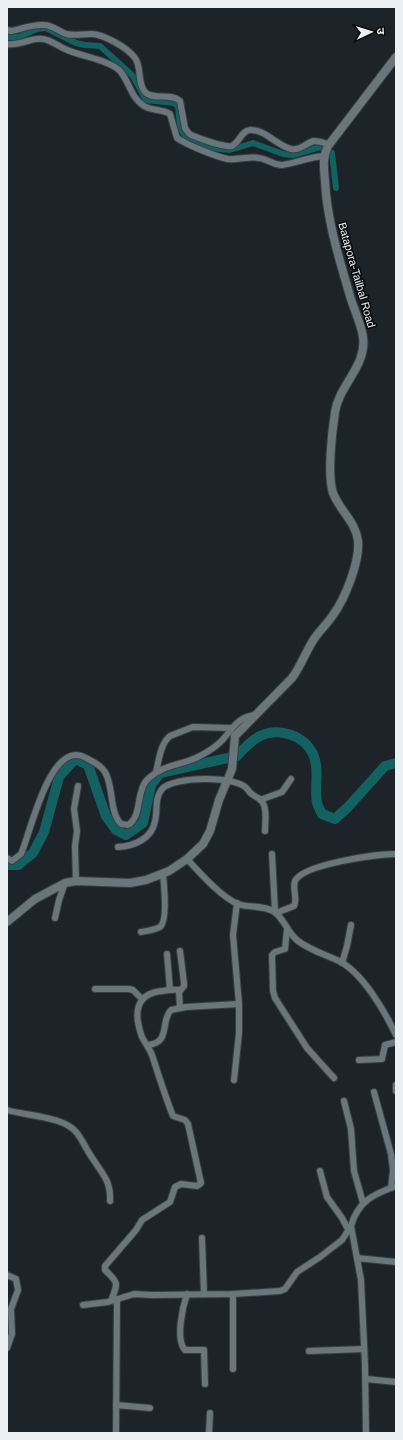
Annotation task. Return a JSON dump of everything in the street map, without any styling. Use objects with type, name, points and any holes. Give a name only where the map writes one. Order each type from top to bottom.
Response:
[{"type":"main road","points":[[326,149],[396,57]]},
{"type":"main road","name":"Batapora-Tailbal Road","points":[[7,922],[35,899],[65,883],[76,881],[130,883],[146,880],[163,874],[181,864],[203,844],[213,822],[219,800],[232,769],[235,736],[292,678],[315,638],[335,613],[353,572],[358,551],[358,542],[354,528],[333,494],[331,484],[331,465],[335,410],[362,353],[363,336],[331,227],[326,201],[326,149]]},
{"type":"street","points":[[7,30],[11,31],[44,24],[66,34],[76,36],[96,34],[119,45],[130,52],[136,60],[141,82],[146,93],[150,95],[173,97],[180,101],[185,128],[187,132],[193,136],[218,144],[230,146],[235,143],[245,132],[252,130],[291,149],[297,149],[314,141],[326,149],[309,158],[279,165],[261,158],[225,158],[189,145],[178,138],[170,114],[144,106],[137,99],[117,68],[65,49],[43,38],[30,40],[17,45],[7,44]]},
{"type":"street","points":[[7,858],[12,861],[21,854],[46,784],[61,762],[66,758],[74,755],[83,756],[104,770],[108,779],[116,817],[118,821],[124,825],[128,825],[134,820],[142,788],[156,772],[171,765],[197,758],[217,745],[231,728],[246,717],[257,714]]},
{"type":"street","points":[[156,772],[162,748],[170,736],[193,727],[231,728]]},
{"type":"street","points":[[260,800],[282,792],[291,779]]},
{"type":"street","points":[[118,847],[136,844],[149,835],[156,821],[156,808],[159,794],[163,788],[184,781],[227,780],[243,784],[253,796],[260,800],[264,805],[265,832]]},
{"type":"street","points":[[76,881],[75,846],[77,831],[74,810],[78,786]]},
{"type":"street","points":[[272,854],[276,912],[287,929],[299,942],[342,963],[356,973],[390,1022],[396,1036]]},
{"type":"street","points":[[187,859],[210,884],[237,903],[266,908],[276,912],[294,906],[296,898],[295,883],[301,875],[319,867],[335,863],[377,855],[396,854]]},
{"type":"street","points":[[141,932],[158,928],[162,924],[165,899],[163,874]]},
{"type":"street","points":[[55,918],[65,883]]},
{"type":"street","points":[[234,1080],[238,1039],[239,1004],[233,935],[237,903]]},
{"type":"street","points":[[342,963],[351,925]]},
{"type":"street","points":[[287,929],[285,949],[275,952],[272,955],[274,996],[307,1048],[334,1078]]},
{"type":"street","points":[[180,951],[184,986],[180,990],[180,1008]]},
{"type":"street","points":[[167,954],[170,990]]},
{"type":"street","points":[[96,988],[129,989],[133,990],[142,999]]},
{"type":"street","points":[[116,1433],[114,1300],[116,1281],[105,1270],[105,1266],[128,1240],[142,1220],[170,1202],[175,1187],[181,1184],[197,1186],[201,1183],[188,1124],[185,1120],[173,1116],[148,1045],[142,1037],[137,1013],[137,1008],[142,999],[151,993],[180,990]]},
{"type":"street","points":[[148,1045],[156,1044],[160,1041],[164,1032],[169,1011],[180,1008],[239,1004]]},
{"type":"street","points":[[359,1060],[382,1058],[386,1045],[396,1042]]},
{"type":"street","points":[[396,1085],[396,1091]]},
{"type":"street","points":[[83,1305],[114,1300],[134,1294],[233,1294],[280,1291],[285,1289],[297,1272],[342,1240],[363,1203],[376,1194],[394,1187],[391,1154],[374,1092]]},
{"type":"street","points":[[344,1101],[351,1129],[354,1171],[363,1203]]},
{"type":"street","points":[[7,1110],[63,1123],[77,1133],[93,1159],[106,1176],[110,1188],[110,1201]]},
{"type":"street","points":[[320,1171],[327,1197],[350,1228],[361,1280],[366,1379],[366,1433]]},
{"type":"street","points":[[202,1238],[204,1294]]},
{"type":"street","points":[[357,1258],[396,1262]]},
{"type":"street","points":[[7,1275],[16,1279],[18,1287],[11,1308],[12,1334],[7,1348]]},
{"type":"street","points":[[187,1294],[181,1314],[182,1345],[185,1350],[204,1350],[205,1384]]},
{"type":"street","points":[[233,1294],[233,1368]]},
{"type":"street","points":[[309,1351],[364,1349]]},
{"type":"street","points":[[366,1379],[396,1382]]},
{"type":"street","points":[[116,1405],[150,1408]]},
{"type":"street","points":[[209,1433],[210,1413]]},
{"type":"waterway","points":[[7,37],[19,37],[37,29],[46,28],[76,43],[100,46],[133,76],[146,100],[174,103],[178,106],[180,127],[185,136],[213,148],[230,150],[253,143],[283,154],[293,155],[320,147],[332,153],[336,188]]},
{"type":"waterway","points":[[7,865],[18,865],[33,853],[44,832],[59,777],[75,759],[88,765],[106,816],[116,830],[126,835],[143,823],[151,785],[160,773],[237,756],[254,740],[267,733],[275,732],[290,734],[304,742],[309,747],[315,760],[317,772],[317,804],[322,814],[335,819],[348,807],[385,766],[396,763]]}]
